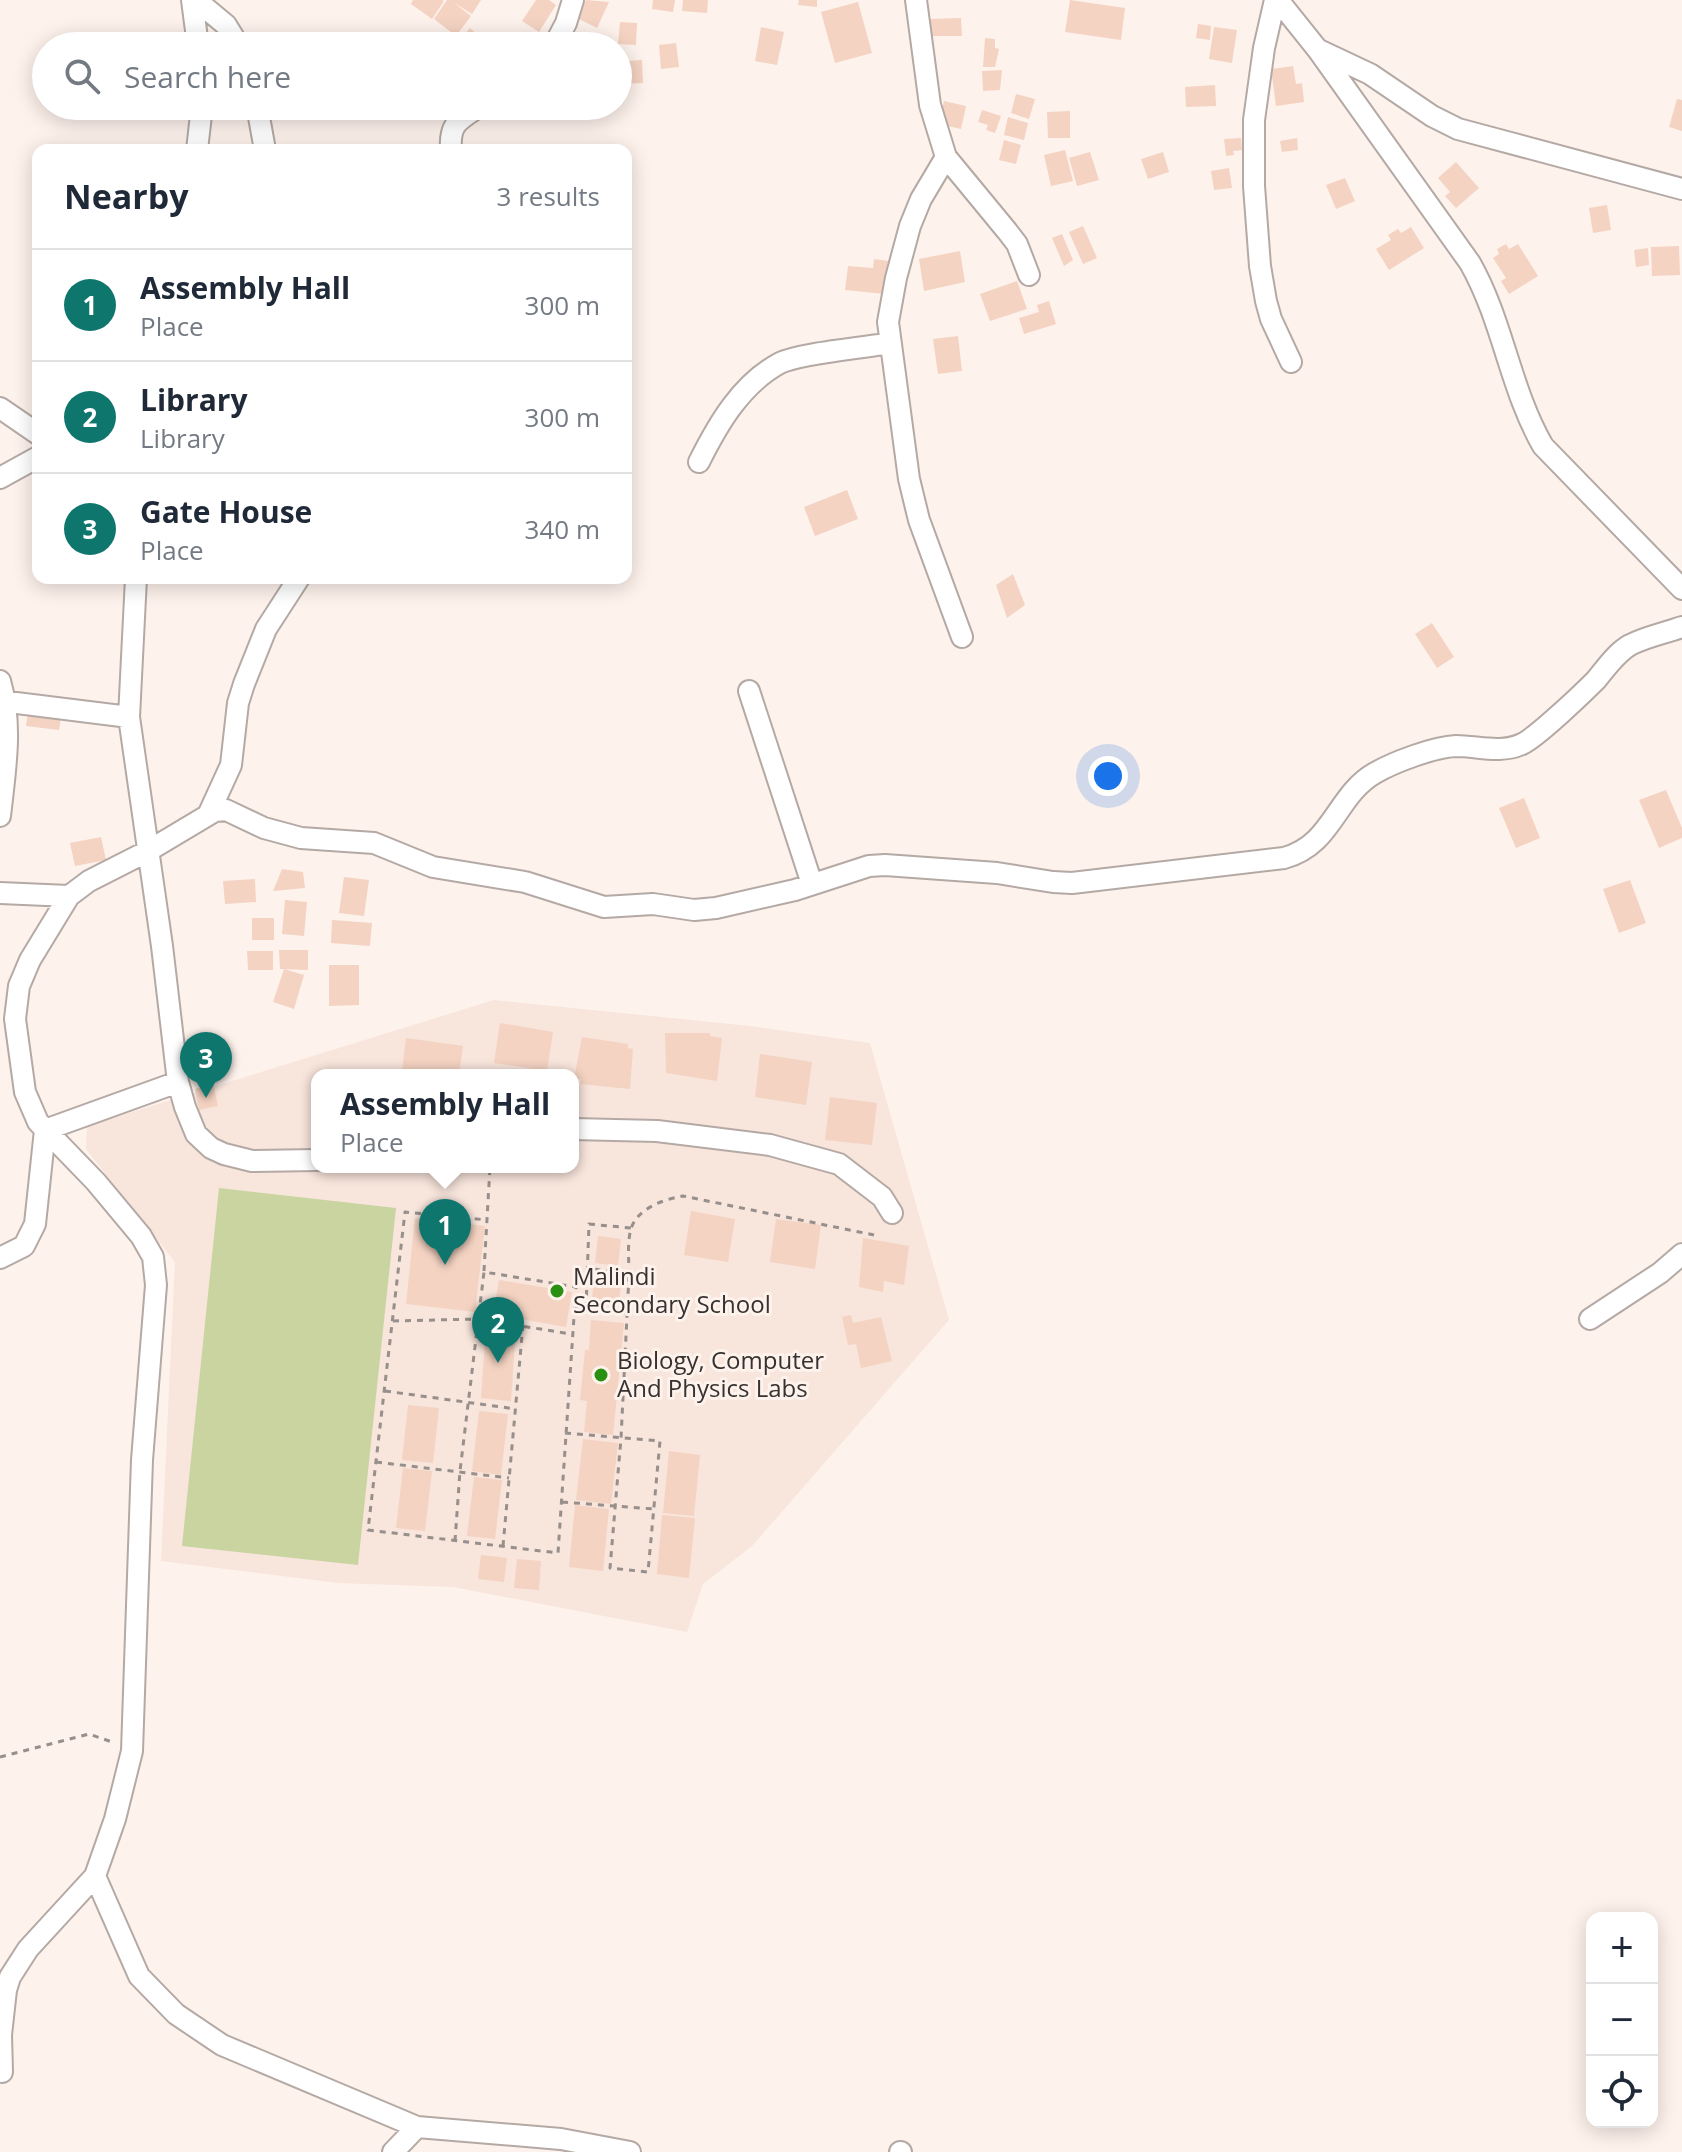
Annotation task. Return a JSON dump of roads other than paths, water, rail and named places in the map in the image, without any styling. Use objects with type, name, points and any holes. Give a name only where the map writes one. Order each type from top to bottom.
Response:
[{"type":"street","points":[[194,0],[197,32]]},
{"type":"street","points":[[194,0],[230,32]]},
{"type":"street","points":[[561,32],[573,0]]},
{"type":"street","points":[[916,0],[930,105],[946,157],[1017,244],[1029,275]]},
{"type":"street","points":[[1277,0],[1318,50],[1470,263],[1486,293],[1531,426],[1543,446],[1682,589]]},
{"type":"street","points":[[1277,0],[1264,48],[1255,108],[1254,186],[1266,301],[1291,362]]},
{"type":"street","points":[[1318,50],[1370,74],[1432,116],[1458,129],[1682,189]]},
{"type":"street","points":[[198,144],[200,120]]},
{"type":"street","points":[[260,120],[264,144]]},
{"type":"street","points":[[451,144],[452,128],[459,120]]},
{"type":"street","points":[[946,157],[921,199],[910,226],[888,322],[914,501],[962,637]]},
{"type":"street","points":[[699,462],[726,413],[743,392],[782,363],[890,343]]},
{"type":"street","points":[[0,408],[32,430]]},
{"type":"street","points":[[0,478],[32,460]]},
{"type":"street","points":[[136,584],[129,717],[178,1082],[196,1134],[211,1148],[252,1161],[311,1160]]},
{"type":"street","points":[[209,813],[231,765],[244,684],[266,629],[295,584]]},
{"type":"street","points":[[2,2072],[1,2035],[10,1977],[28,1949],[95,1876],[115,1819],[132,1751],[142,1460],[156,1285],[154,1266],[150,1249],[141,1236],[32,1113],[25,1092],[15,1019],[19,986],[30,960],[69,896],[89,881],[148,851],[209,813],[226,810],[264,828],[301,838],[374,843],[433,867],[525,882],[604,907],[653,904],[694,910],[716,908],[869,866],[997,873],[1072,883],[1284,858],[1300,854],[1315,844],[1371,775],[1399,761],[1452,746],[1495,750],[1525,743],[1593,683],[1630,645],[1682,627]]},
{"type":"street","points":[[0,681],[8,744],[0,816]]},
{"type":"street","points":[[749,691],[812,884]]},
{"type":"street","points":[[2,701],[129,717]]},
{"type":"street","points":[[0,893],[69,896]]},
{"type":"street","points":[[45,1130],[178,1082]]},
{"type":"street","points":[[579,1129],[657,1131],[770,1145],[839,1164],[882,1197],[892,1213]]},
{"type":"street","points":[[0,1258],[24,1246],[35,1224],[45,1130]]},
{"type":"street","points":[[1590,1319],[1660,1273],[1682,1254]]},
{"type":"street","points":[[95,1876],[139,1976],[176,2014],[222,2045],[417,2127],[561,2139],[630,2152]]},
{"type":"street","points":[[393,2152],[417,2127]]},
{"type":"place","name":"Gate House","points":[[206,1098]]},
{"type":"place","name":"Assembly Hall","points":[[445,1265]]},
{"type":"place","name":"Malindi Secondary School","points":[[557,1291]]},
{"type":"place","name":"Library","points":[[498,1363]]},
{"type":"place","name":"Biology, Computer And Physics Labs","points":[[601,1375]]}]
